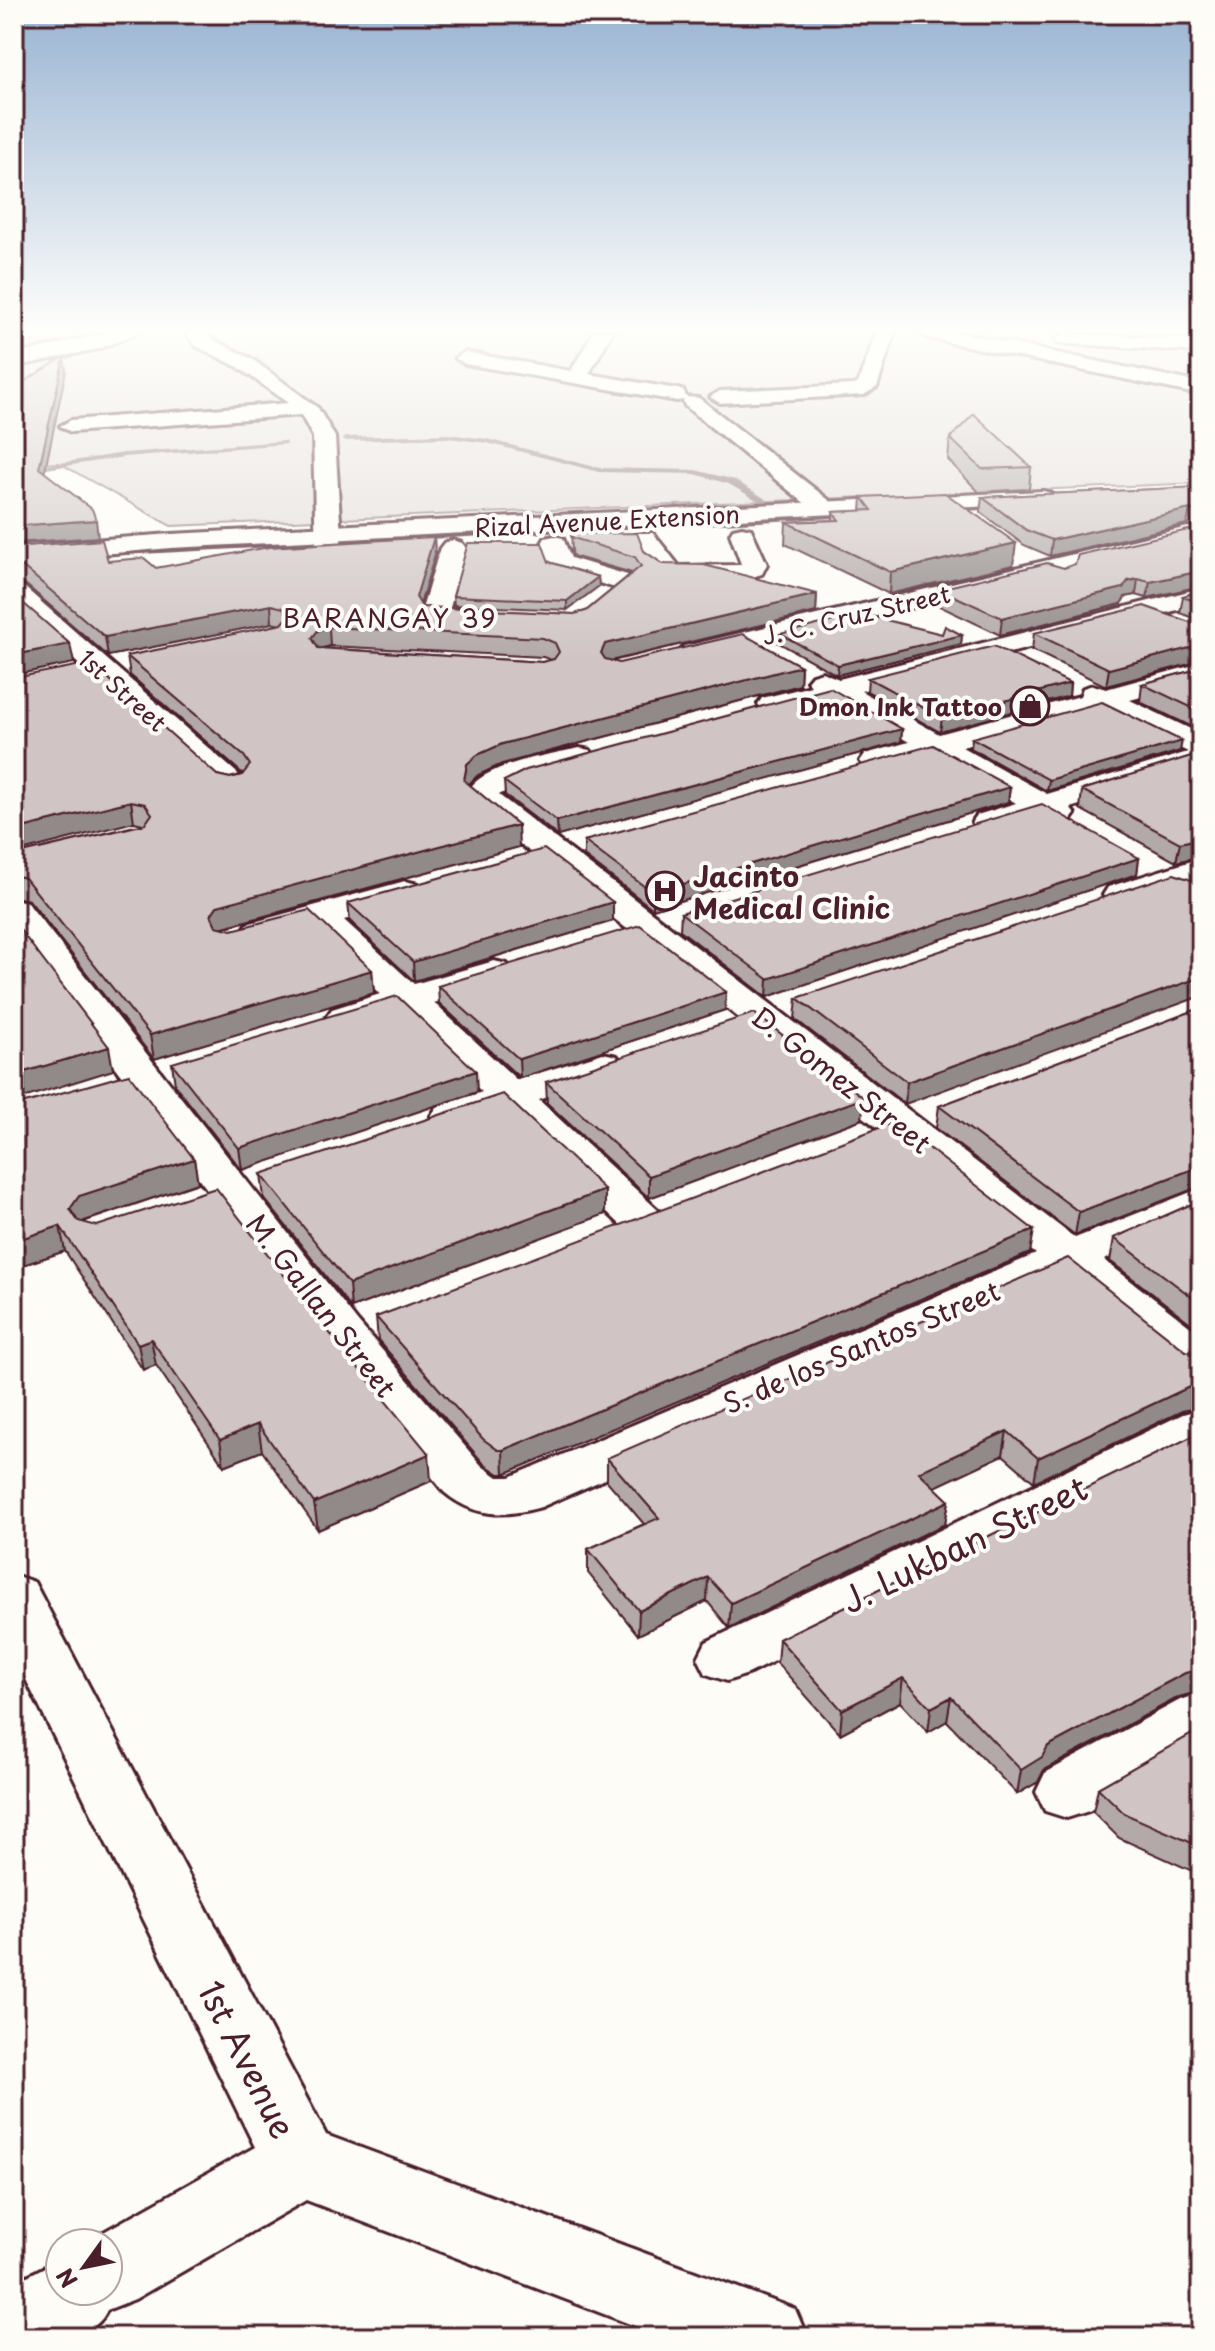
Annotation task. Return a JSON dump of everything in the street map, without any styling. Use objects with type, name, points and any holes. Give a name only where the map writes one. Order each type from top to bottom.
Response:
[{"type":"street","points":[[324,441],[329,544]]},
{"type":"street","points":[[738,441],[826,509]]},
{"type":"street","name":"Rizal Avenue Extension","points":[[14,574],[329,544],[826,509],[1066,497]]},
{"type":"street","points":[[949,503],[977,526]]},
{"type":"street","points":[[1170,513],[1201,511]]},
{"type":"street","name":"Rizal Avenue Extension","points":[[14,554],[171,541],[453,548],[977,526],[1048,519]]},
{"type":"street","points":[[644,538],[664,568],[673,574],[713,574],[753,569],[754,564],[742,534]]},
{"type":"street","name":"J. C. Cruz Street","points":[[675,656],[1194,537]]},
{"type":"street","points":[[554,543],[559,563],[625,583],[600,602]]},
{"type":"street","points":[[422,648],[453,548]]},
{"type":"street","points":[[1014,553],[1187,628]]},
{"type":"street","name":"1st Street","points":[[14,592],[85,672],[233,786]]},
{"type":"street","points":[[742,713],[1201,596]]},
{"type":"street","points":[[903,602],[1032,666]]},
{"type":"street","points":[[434,616],[511,619]]},
{"type":"street","points":[[746,639],[1082,827]]},
{"type":"street","points":[[85,672],[128,663]]},
{"type":"street","points":[[846,769],[1201,672]]},
{"type":"street","points":[[1071,683],[1201,746]]},
{"type":"street","name":"D. Gomez Street","points":[[605,750],[514,774],[486,791],[534,855],[646,926],[1201,1360]]},
{"type":"street","points":[[952,833],[1201,758]]},
{"type":"street","points":[[534,855],[594,838]]},
{"type":"street","points":[[1134,856],[1192,880]]},
{"type":"street","points":[[1084,907],[1192,880]]},
{"type":"street","points":[[234,939],[427,885]]},
{"type":"street","name":"M. Gallan Street","points":[[14,910],[142,1078],[246,1186],[362,1325],[473,1488],[493,1498],[522,1493]]},
{"type":"street","points":[[601,940],[692,912]]},
{"type":"street","points":[[319,916],[514,1096],[642,1220]]},
{"type":"street","points":[[321,1024],[527,962]]},
{"type":"street","points":[[715,1028],[802,999]]},
{"type":"street","points":[[425,1126],[643,1052]]},
{"type":"street","points":[[856,1139],[942,1107]]},
{"type":"street","points":[[188,1205],[246,1186]]},
{"type":"street","name":"S. de los Santos Street","points":[[522,1493],[1201,1201]]},
{"type":"street","points":[[599,1236],[685,1204]]},
{"type":"street","name":"J. Lukban Street","points":[[727,1658],[1201,1427]]},
{"type":"street","name":"1st Avenue","points":[[14,1597],[301,2162],[767,2337]]},
{"type":"street","points":[[1067,1792],[1201,1717]]},
{"type":"street","points":[[124,2263],[301,2162]]},
{"type":"street","points":[[14,2326],[48,2307]]},
{"type":"shaded area","points":[[14,441],[1201,441],[1201,483],[171,526],[59,463],[14,465]]},
{"type":"building","points":[[14,441],[45,441],[39,468],[92,509],[96,520],[14,526]]},
{"type":"building","points":[[953,441],[1003,441],[1031,467],[982,469]]},
{"type":"building","points":[[1201,487],[1201,513],[1190,509],[1052,540],[1026,530],[982,497]]},
{"type":"building","points":[[945,493],[1016,543],[890,572],[786,522],[839,520],[833,512],[872,510],[862,497]]},
{"type":"building","points":[[1188,530],[1201,533],[1201,571],[1150,582],[1138,579],[1128,581],[1123,588],[1002,618],[939,589],[1047,563],[1064,568],[1075,564],[1078,555]]},
{"type":"building","points":[[637,533],[644,551],[663,564],[704,565],[817,594],[605,644],[601,653],[605,659],[619,663],[743,634],[801,666],[502,744],[477,755],[467,764],[464,780],[518,825],[217,906],[211,915],[216,926],[232,930],[309,910],[372,970],[150,1035],[25,878],[14,875],[14,855],[145,824],[152,814],[145,804],[131,801],[14,830],[14,678],[91,663],[217,775],[230,778],[242,775],[250,765],[244,756],[127,656],[282,624],[288,617],[284,608],[271,605],[105,637],[22,566],[14,565],[14,547],[102,540],[108,561],[144,558],[156,568],[269,547],[434,537],[416,597],[422,607],[574,614],[586,611],[641,566],[635,557],[573,538],[571,534]],"holes":[[[329,627],[543,638],[555,643],[559,652],[554,659],[542,662],[318,648],[312,638],[318,630]]]},
{"type":"building","points":[[468,543],[542,543],[549,562],[598,577],[567,601],[453,596]]},
{"type":"building","points":[[1201,591],[1201,604],[1183,596]]},
{"type":"building","points":[[14,595],[70,644],[14,655]]},
{"type":"building","points":[[1144,606],[1201,626],[1201,645],[1109,669],[1034,633]]},
{"type":"building","points":[[862,614],[942,634],[945,626],[962,635],[838,665],[780,634]]},
{"type":"building","points":[[994,646],[1070,683],[942,718],[868,678]]},
{"type":"building","points":[[1201,668],[1201,712],[1142,684]]},
{"type":"building","points":[[830,688],[902,729],[557,821],[504,781],[526,770]]},
{"type":"building","points":[[1102,702],[1182,741],[1049,780],[972,738]]},
{"type":"building","points":[[933,745],[1010,787],[653,893],[584,841]]},
{"type":"building","points":[[1201,753],[1201,838],[1180,843],[1082,790]]},
{"type":"building","points":[[1042,804],[1139,858],[768,979],[681,913]]},
{"type":"building","points":[[544,849],[613,902],[413,962],[348,903]]},
{"type":"building","points":[[1174,874],[1191,880],[1201,877],[1201,977],[907,1082],[797,998]]},
{"type":"building","points":[[14,922],[109,1047],[14,1075]]},
{"type":"building","points":[[640,925],[726,992],[519,1059],[438,986]]},
{"type":"building","points":[[397,996],[476,1071],[239,1148],[172,1063]]},
{"type":"building","points":[[1201,1008],[1201,1166],[1079,1212],[939,1106]]},
{"type":"building","points":[[754,1013],[864,1098],[649,1176],[546,1082]]},
{"type":"building","points":[[129,1074],[194,1159],[79,1196],[70,1209],[78,1221],[97,1226],[216,1188],[429,1454],[314,1503],[258,1424],[220,1440],[151,1339],[138,1344],[60,1226],[14,1241],[14,1106]]},
{"type":"building","points":[[503,1094],[605,1190],[349,1284],[261,1174]]},
{"type":"building","points":[[895,1122],[1034,1230],[503,1450],[498,1450],[483,1439],[376,1317]]},
{"type":"building","points":[[1201,1200],[1201,1304],[1114,1238]]},
{"type":"building","points":[[1068,1258],[1186,1351],[1201,1355],[1201,1385],[1187,1388],[1038,1458],[1007,1431],[919,1472],[949,1501],[731,1603],[708,1577],[639,1611],[588,1549],[659,1518],[607,1458]]},
{"type":"building","points":[[1201,1432],[1201,1669],[1185,1673],[1048,1746],[1042,1757],[1021,1770],[951,1697],[931,1708],[903,1678],[842,1710],[779,1639]]},
{"type":"building","points":[[1201,1729],[1201,1847],[1125,1814],[1098,1788]]},
{"type":"waterway","points":[[485,441],[599,470],[695,472],[732,482],[768,503]]},
{"type":"waterway","points":[[14,472],[124,455],[285,443]]},
{"type":"tram line","points":[[945,511],[1001,508]]},
{"type":"tram line","points":[[83,556],[853,516]]},
{"type":"place","name":"Dmon Ink Tattoo","points":[[1030,706]]},
{"type":"place","name":"Jacinto Medical Clinic","points":[[665,891]]},
{"type":"district","name":"BARANGAY 39","points":[[390,617]]}]
